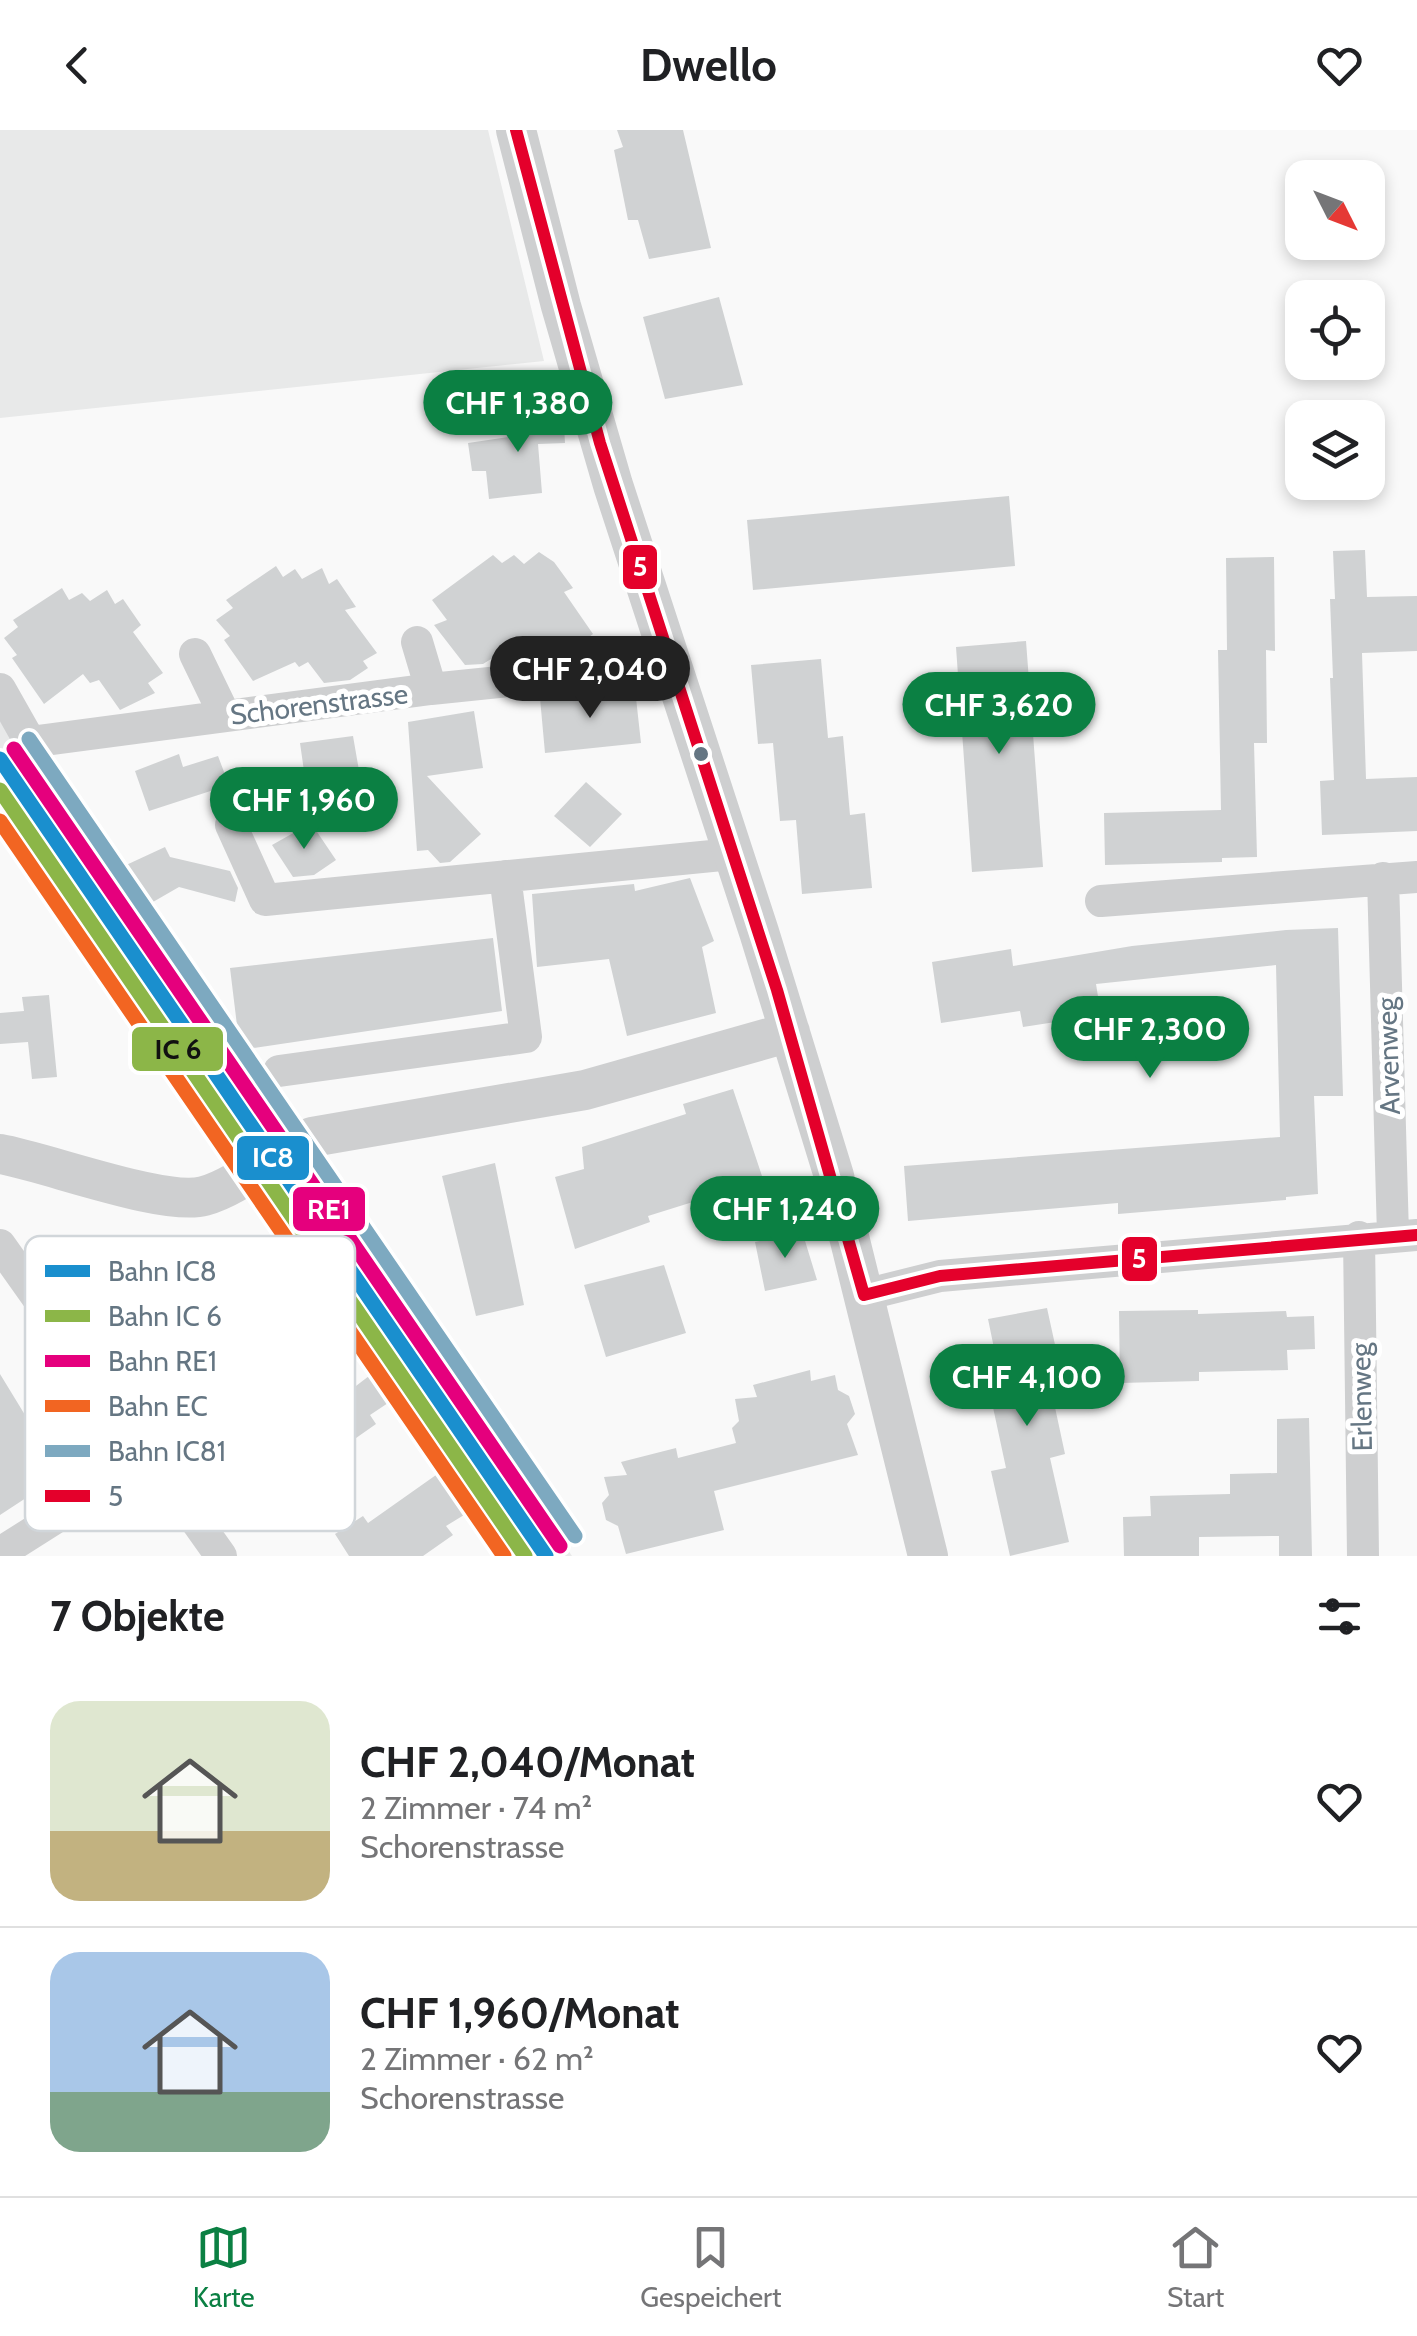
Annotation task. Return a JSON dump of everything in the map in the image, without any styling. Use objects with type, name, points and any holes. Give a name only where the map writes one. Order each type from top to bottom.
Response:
[{"type":"street","points":[[516,130],[587,396],[834,1176],[928,1556]]},
{"type":"street","points":[[417,642],[431,689]]},
{"type":"street","points":[[195,654],[225,716]]},
{"type":"street","name":"Schorenstrasse","points":[[0,688],[30,742],[669,660]]},
{"type":"street","points":[[231,825],[265,900],[732,854]]},
{"type":"street","points":[[279,1071],[526,1038],[505,876]]},
{"type":"street","points":[[1102,900],[1417,876]]},
{"type":"street","name":"Arvenweg","points":[[1382,878],[1405,1235]]},
{"type":"street","points":[[0,1154],[157,1194],[200,1198],[288,1146],[312,1137],[585,1090],[790,1032]]},
{"type":"street","points":[[864,1296],[940,1276],[1405,1235]]},
{"type":"street","name":"Erlenweg","points":[[1359,1238],[1363,1556]]},
{"type":"street","points":[[0,1244],[25,1279]]},
{"type":"street","points":[[0,1553],[35,1531]]},
{"type":"street","points":[[204,1531],[221,1556]]},
{"type":"shaded area","points":[[0,130],[488,130],[544,361],[0,418]]},
{"type":"shaded area","points":[[0,721],[353,1236],[281,1236],[0,827]]},
{"type":"shaded area","points":[[355,1239],[572,1556],[501,1556],[355,1344]]},
{"type":"building","points":[[617,130],[683,130],[711,248],[649,259],[638,220],[628,220],[614,150],[623,147]]},
{"type":"building","points":[[719,297],[743,385],[665,399],[643,317]]},
{"type":"building","points":[[527,408],[563,408],[565,443],[538,444],[542,493],[489,499],[486,471],[472,471],[468,443],[529,434]]},
{"type":"building","points":[[1009,496],[1015,566],[753,590],[747,520]]},
{"type":"building","points":[[1365,550],[1367,597],[1417,596],[1417,651],[1362,653],[1366,779],[1417,777],[1417,831],[1322,835],[1320,781],[1334,780],[1330,678],[1330,599],[1335,599],[1333,551]]},
{"type":"building","points":[[539,552],[554,562],[573,588],[564,592],[593,634],[564,655],[537,658],[536,645],[519,655],[512,646],[483,664],[465,665],[434,625],[447,620],[432,600],[493,555],[502,563],[514,555],[524,564]]},
{"type":"building","points":[[1274,557],[1275,651],[1266,650],[1267,743],[1254,743],[1257,857],[1222,858],[1222,862],[1105,865],[1104,813],[1221,810],[1218,650],[1227,650],[1226,558]]},
{"type":"building","points":[[276,566],[283,577],[295,569],[302,579],[322,568],[329,584],[337,579],[356,607],[345,610],[377,653],[363,661],[368,668],[350,680],[324,683],[308,662],[299,667],[295,662],[253,681],[224,640],[230,636],[216,620],[233,608],[226,600]]},
{"type":"building","points":[[62,588],[69,600],[82,593],[90,601],[107,590],[115,604],[123,599],[141,625],[133,632],[163,673],[148,683],[155,693],[120,710],[99,680],[90,683],[83,674],[44,704],[12,658],[17,655],[4,638],[18,627],[13,620]]},
{"type":"building","points":[[1026,641],[1043,867],[972,872],[956,647]]},
{"type":"building","points":[[821,659],[828,738],[843,736],[850,815],[865,813],[872,888],[802,894],[796,820],[780,821],[773,743],[758,744],[751,665]]},
{"type":"building","points":[[635,689],[641,743],[545,753],[540,698]]},
{"type":"building","points":[[474,711],[483,768],[427,776],[481,834],[450,862],[440,863],[428,850],[417,851],[408,722]]},
{"type":"building","points":[[353,736],[361,782],[307,792],[300,743]]},
{"type":"building","points":[[179,754],[183,767],[218,756],[229,785],[149,811],[135,771]]},
{"type":"building","points":[[586,782],[622,814],[590,847],[554,816]]},
{"type":"building","points":[[311,823],[336,860],[314,875],[293,877],[272,845]]},
{"type":"building","points":[[165,847],[170,857],[230,871],[238,888],[235,902],[179,887],[146,906],[124,866]]},
{"type":"building","points":[[690,878],[714,941],[702,947],[716,1013],[627,1036],[609,959],[537,967],[532,894],[634,884],[635,891]]},
{"type":"building","points":[[1338,928],[1343,1096],[1314,1096],[1318,1194],[1118,1214],[1118,1203],[908,1221],[904,1166],[1280,1137],[1276,965],[1096,984],[1101,1015],[1023,1027],[1020,1011],[941,1023],[932,962],[1011,949],[1013,966],[1132,946]]},
{"type":"building","points":[[493,938],[502,1011],[240,1050],[230,968]]},
{"type":"building","points":[[49,995],[57,1077],[32,1079],[28,1042],[0,1044],[0,1013],[24,1011],[22,997]]},
{"type":"building","points":[[733,1089],[764,1182],[648,1216],[650,1222],[575,1249],[555,1177],[584,1169],[582,1147],[686,1114],[683,1104]]},
{"type":"building","points":[[495,1163],[524,1305],[476,1316],[442,1176]]},
{"type":"building","points":[[802,1231],[817,1280],[765,1291],[755,1242]]},
{"type":"building","points":[[664,1265],[686,1333],[606,1357],[584,1285]]},
{"type":"building","points":[[1047,1308],[1066,1395],[1053,1398],[1065,1454],[1050,1458],[1069,1542],[1010,1556],[991,1471],[1006,1468],[982,1356],[995,1353],[988,1319]]},
{"type":"building","points":[[1198,1310],[1198,1314],[1286,1311],[1287,1317],[1314,1316],[1315,1349],[1287,1350],[1288,1370],[1199,1372],[1199,1381],[1120,1383],[1119,1311]]},
{"type":"building","points":[[810,1370],[811,1381],[835,1375],[838,1390],[849,1396],[855,1414],[847,1424],[858,1455],[714,1491],[724,1530],[626,1554],[618,1526],[606,1520],[602,1503],[609,1495],[604,1477],[627,1475],[621,1462],[676,1448],[678,1458],[736,1443],[732,1428],[739,1421],[735,1399],[757,1397],[753,1385]]},
{"type":"building","points":[[0,1374],[25,1415],[25,1499],[0,1515]]},
{"type":"building","points":[[369,1376],[388,1403],[370,1415],[376,1424],[355,1439],[355,1387]]},
{"type":"building","points":[[1309,1418],[1312,1556],[1279,1556],[1279,1536],[1199,1537],[1199,1556],[1124,1556],[1123,1517],[1151,1516],[1150,1496],[1230,1494],[1230,1474],[1277,1473],[1277,1419]]},
{"type":"building","points":[[436,1475],[464,1515],[446,1526],[453,1535],[423,1556],[349,1556],[335,1534],[355,1531],[355,1521],[363,1516],[368,1523]]},
{"type":"rail line","name":"IC81","points":[[29,739],[575,1536]]},
{"type":"rail line","name":"RE1","points":[[14,749],[348,1236]]},
{"type":"rail line","name":"IC8","points":[[0,759],[327,1236]]},
{"type":"rail line","name":"EC","points":[[0,821],[285,1236]]},
{"type":"rail line","name":"RE1","points":[[355,1247],[560,1546]]},
{"type":"rail line","name":"IC8","points":[[355,1277],[546,1556]]},
{"type":"rail line","name":"EC","points":[[355,1339],[504,1556]]},
{"type":"transit line","name":"5","points":[[516,130],[600,443],[777,990],[864,1295]]},
{"type":"transit line","points":[[0,790],[306,1236]]},
{"type":"transit line","name":"5","points":[[864,1295],[940,1276],[1417,1235]]},
{"type":"transit line","points":[[355,1308],[525,1556]]}]
